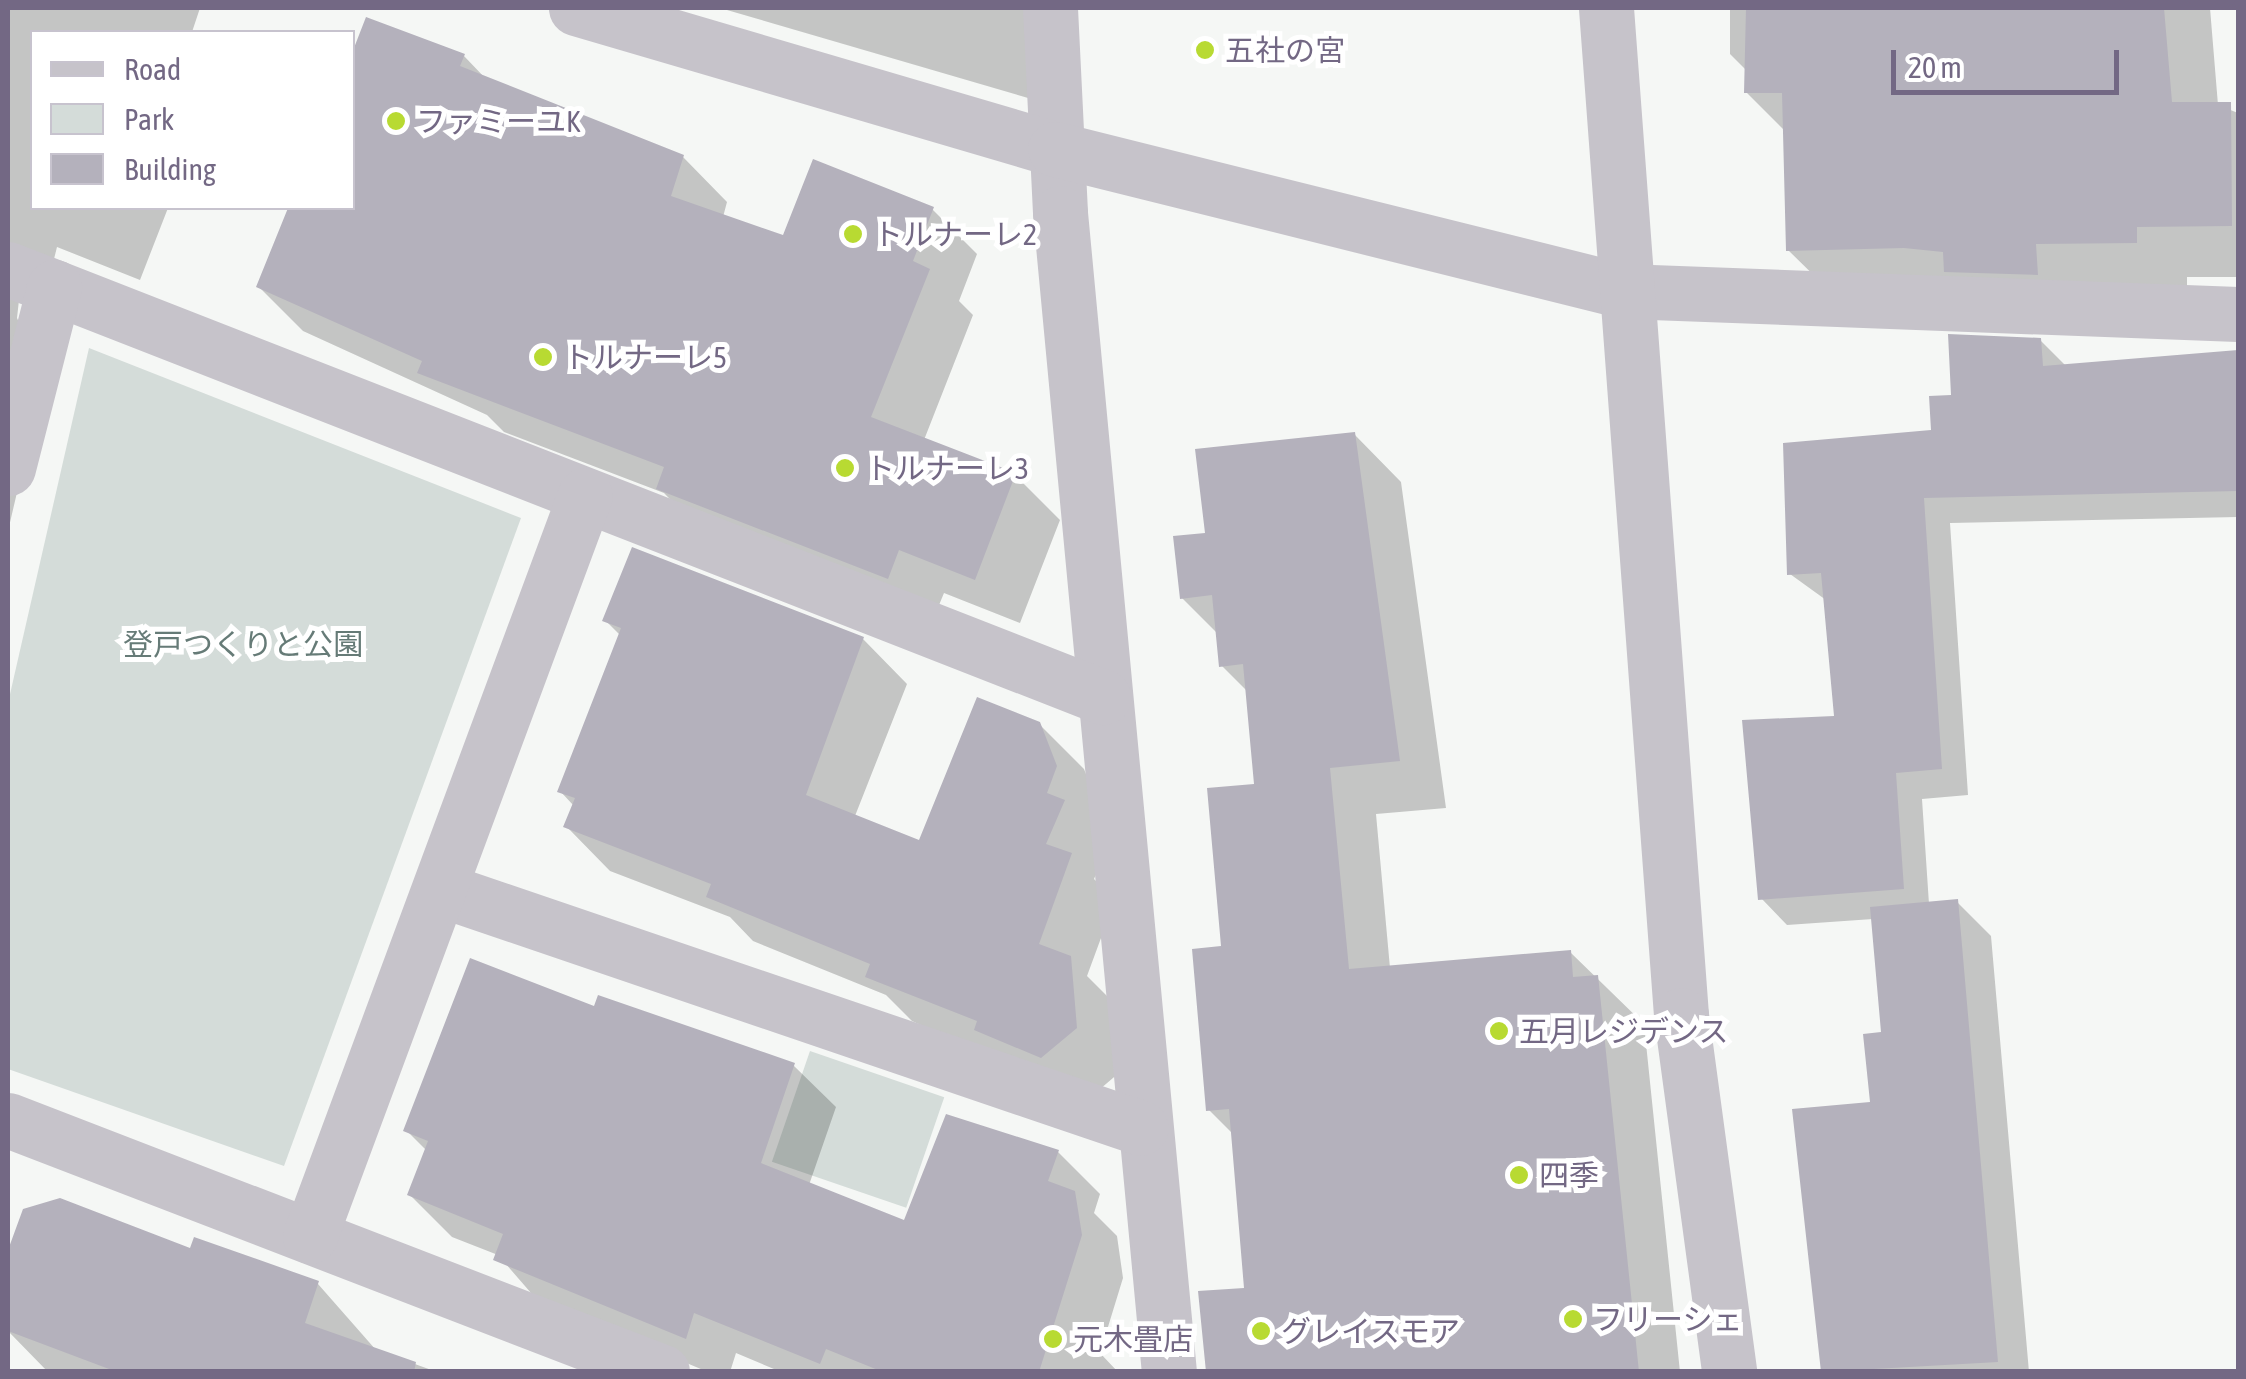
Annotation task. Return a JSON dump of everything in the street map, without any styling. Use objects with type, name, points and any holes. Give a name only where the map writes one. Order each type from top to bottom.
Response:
[{"type":"street","points":[[576,8],[1055,148],[1624,291],[2238,314]]},
{"type":"street","points":[[1050,8],[1055,148],[1142,1128],[1169,1372]]},
{"type":"street","points":[[1606,8],[1624,291],[1681,1015],[1729,1372]]},
{"type":"street","points":[[8,468],[31,278],[1103,697]]},
{"type":"street","points":[[310,1236],[586,495]]},
{"type":"street","points":[[442,890],[1142,1128]]},
{"type":"street","points":[[8,1120],[662,1372]]},
{"type":"green space","name":"登戸つくりと公園","points":[[89,348],[521,518],[284,1166],[8,1069],[8,703]]},
{"type":"green space","points":[[810,1051],[944,1097],[906,1208],[772,1162]]},
{"type":"building","points":[[1746,8],[2164,8],[2172,102],[2231,102],[2232,226],[2137,227],[2137,243],[2036,244],[2038,275],[1944,272],[1943,252],[1904,248],[1786,251],[1782,93],[1744,93]]},
{"type":"building","points":[[366,17],[465,54],[460,66],[684,155],[671,196],[783,235],[813,159],[934,207],[913,261],[930,269],[871,417],[1016,473],[975,580],[899,550],[888,579],[656,489],[664,467],[417,373],[422,361],[256,287],[287,210],[355,210],[355,45]]},
{"type":"building","points":[[1948,334],[2041,338],[2043,366],[2238,350],[2238,491],[1924,498],[1942,769],[1896,773],[1904,889],[1758,900],[1742,720],[1834,716],[1821,573],[1787,575],[1783,443],[1931,430],[1929,396],[1951,395]]},
{"type":"building","points":[[1355,432],[1400,761],[1330,768],[1349,969],[1571,950],[1573,977],[1598,975],[1639,1372],[1206,1372],[1198,1291],[1244,1288],[1229,1109],[1206,1111],[1192,949],[1221,946],[1207,788],[1254,784],[1243,664],[1219,667],[1212,595],[1180,599],[1173,536],[1205,533],[1195,449]]},
{"type":"building","points":[[632,547],[864,637],[806,795],[919,840],[977,697],[1040,722],[1057,766],[1047,793],[1065,800],[1046,844],[1072,853],[1039,944],[1071,956],[1077,1028],[1041,1058],[974,1030],[977,1021],[865,977],[870,964],[706,897],[711,884],[563,827],[575,798],[557,792],[621,628],[602,621]]},
{"type":"building","points":[[1958,899],[1998,1362],[1821,1372],[1792,1109],[1870,1102],[1863,1034],[1881,1032],[1870,907]]},
{"type":"building","points":[[470,958],[594,1006],[598,995],[795,1063],[761,1163],[904,1220],[946,1114],[1059,1150],[1048,1181],[1075,1191],[1082,1235],[1039,1372],[883,1372],[826,1349],[820,1364],[694,1313],[686,1339],[493,1260],[503,1234],[407,1195],[428,1141],[403,1131]]},
{"type":"building","points":[[60,1198],[190,1248],[194,1237],[319,1281],[305,1323],[416,1362],[414,1372],[117,1372],[8,1331],[8,1250],[23,1209]]},
{"type":"place","name":"五社の宮","points":[[1205,50]]},
{"type":"place","name":"ファミーユK","points":[[396,121]]},
{"type":"place","name":"トルナーレ2","points":[[853,234]]},
{"type":"place","name":"トルナーレ5","points":[[543,357]]},
{"type":"place","name":"トルナーレ3","points":[[845,468]]},
{"type":"place","name":"五月レジデンス","points":[[1499,1031]]},
{"type":"place","name":"四季","points":[[1519,1175]]},
{"type":"place","name":"フリーシェ","points":[[1573,1319]]},
{"type":"place","name":"グレイスモア","points":[[1261,1331]]},
{"type":"place","name":"元木畳店","points":[[1053,1339]]}]
